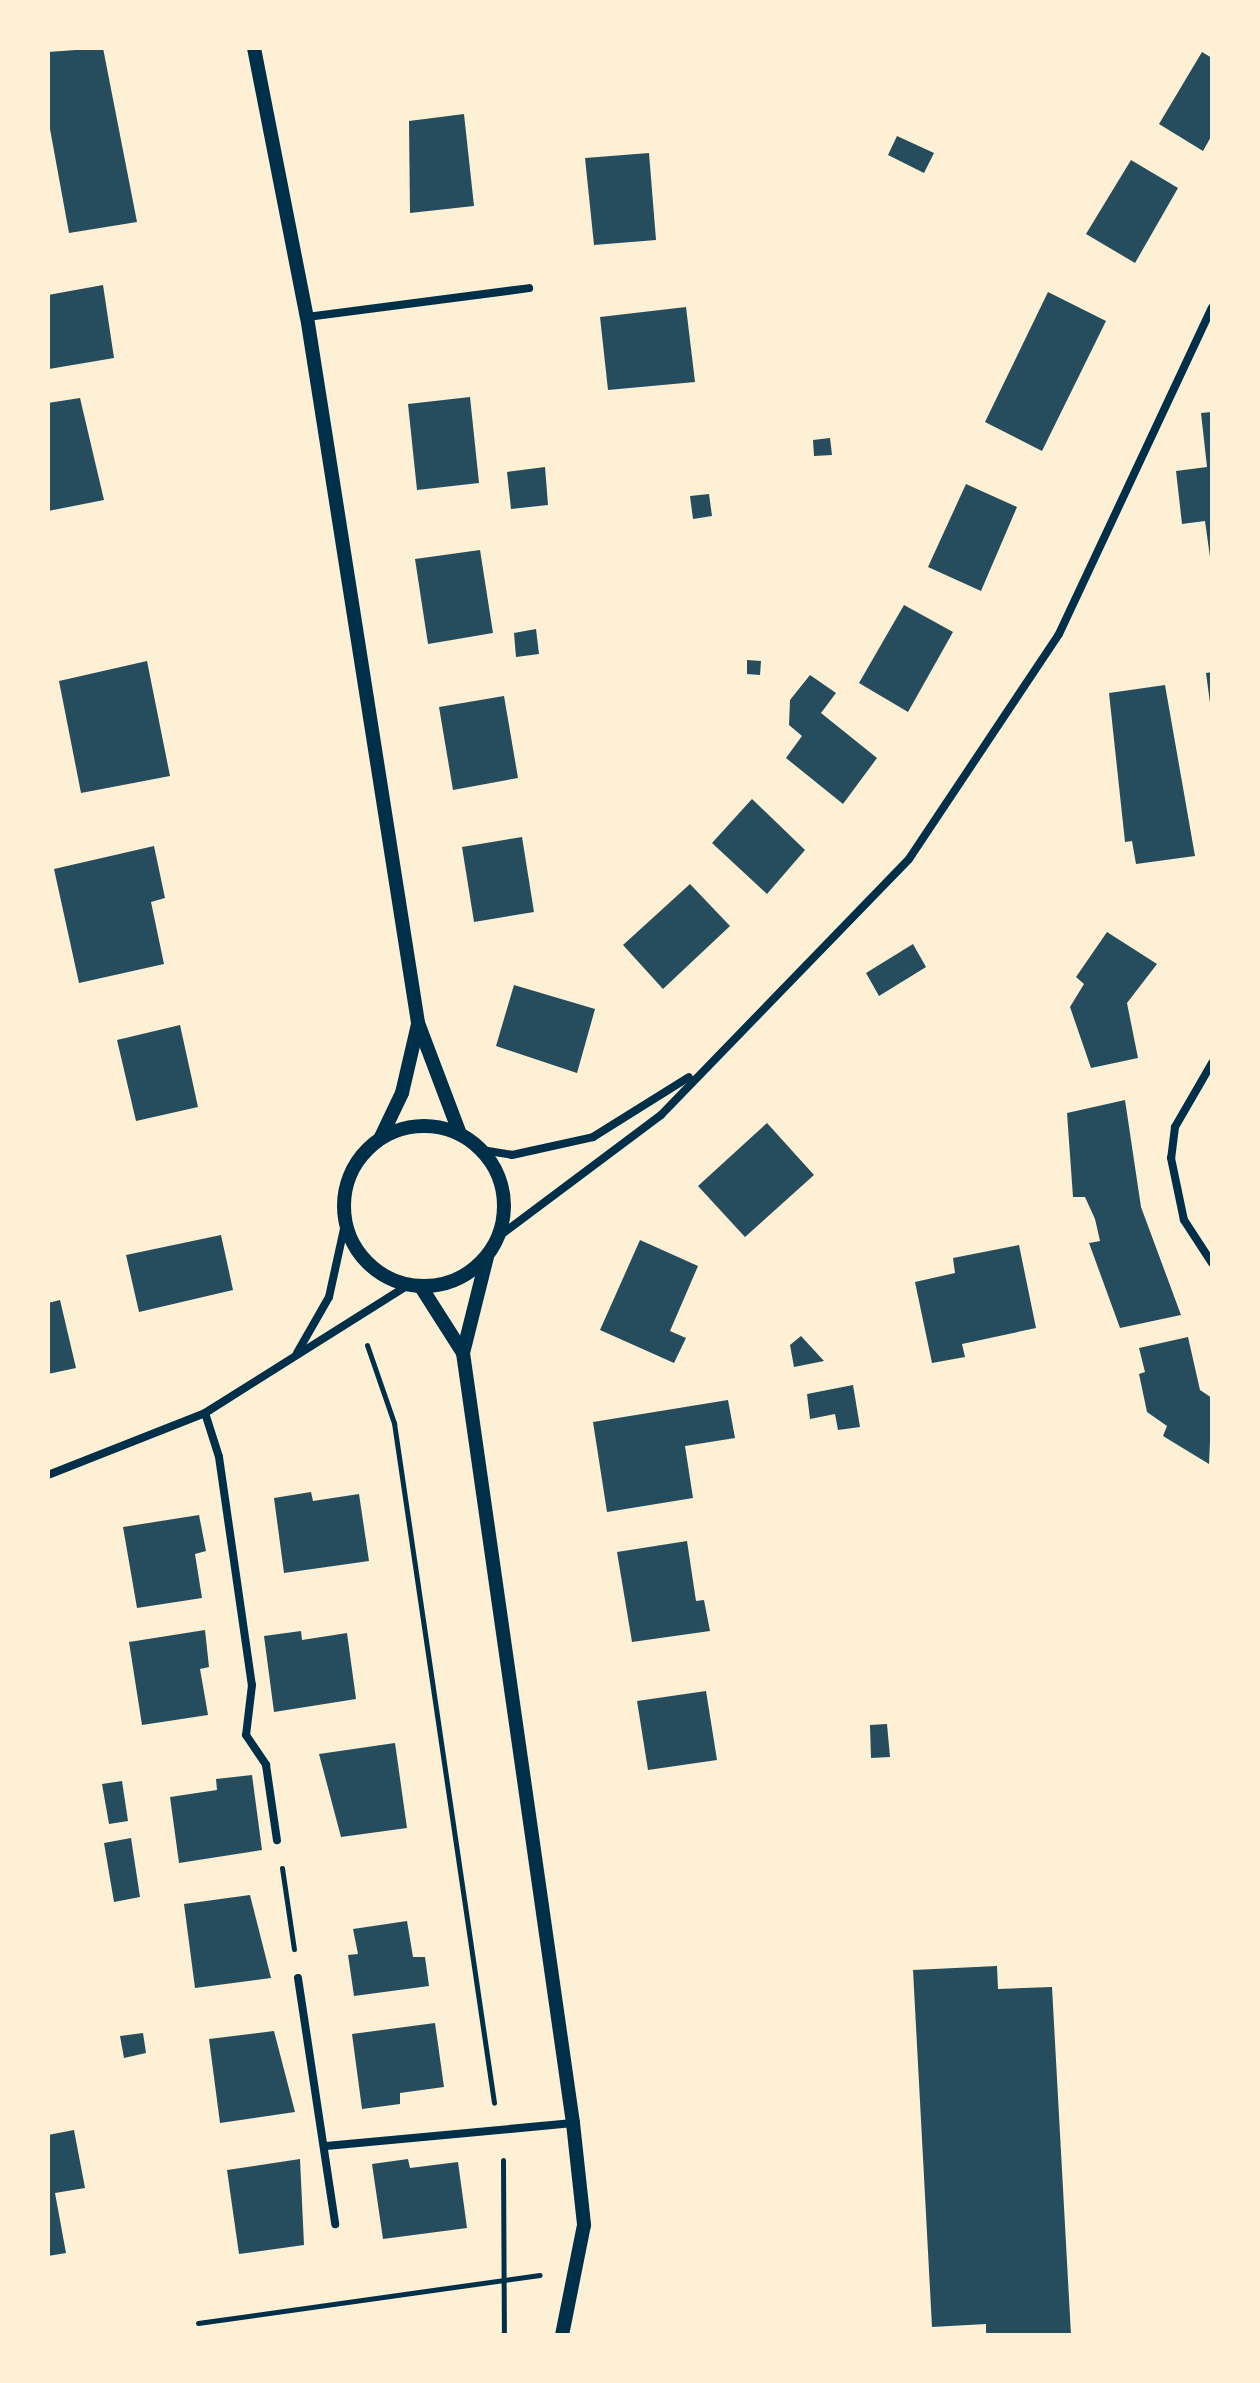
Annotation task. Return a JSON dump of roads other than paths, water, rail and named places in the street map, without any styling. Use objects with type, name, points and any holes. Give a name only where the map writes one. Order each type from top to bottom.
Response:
[{"type":"street","points":[[254,48],[307,317],[418,1023],[460,1134]]},
{"type":"street","points":[[307,317],[529,288]]},
{"type":"street","points":[[498,1237],[603,1164],[661,1115],[697,1073],[909,859],[1059,634],[1212,308]]},
{"type":"street","points":[[296,1356],[329,1297],[345,1224],[349,1175],[381,1137],[402,1093],[418,1023]]},
{"type":"street","points":[[1212,1063],[1175,1127],[1171,1158],[1184,1220],[1212,1263]]},
{"type":"street","points":[[482,1150],[512,1155],[593,1137],[697,1073]]},
{"type":"street","points":[[381,1137],[434,1125],[460,1134],[482,1150],[504,1191],[498,1237],[487,1257],[463,1353],[573,2123],[584,2225],[562,2335]]},
{"type":"street","points":[[345,1224],[368,1263],[414,1286],[463,1353]]},
{"type":"street","points":[[48,1475],[205,1413],[414,1286],[469,1273],[487,1257]]},
{"type":"street","points":[[205,1413],[219,1457],[252,1685],[246,1735],[266,1765],[277,1840]]},
{"type":"street","points":[[298,1978],[326,2146],[335,2224]]},
{"type":"street","points":[[326,2146],[573,2123]]}]
